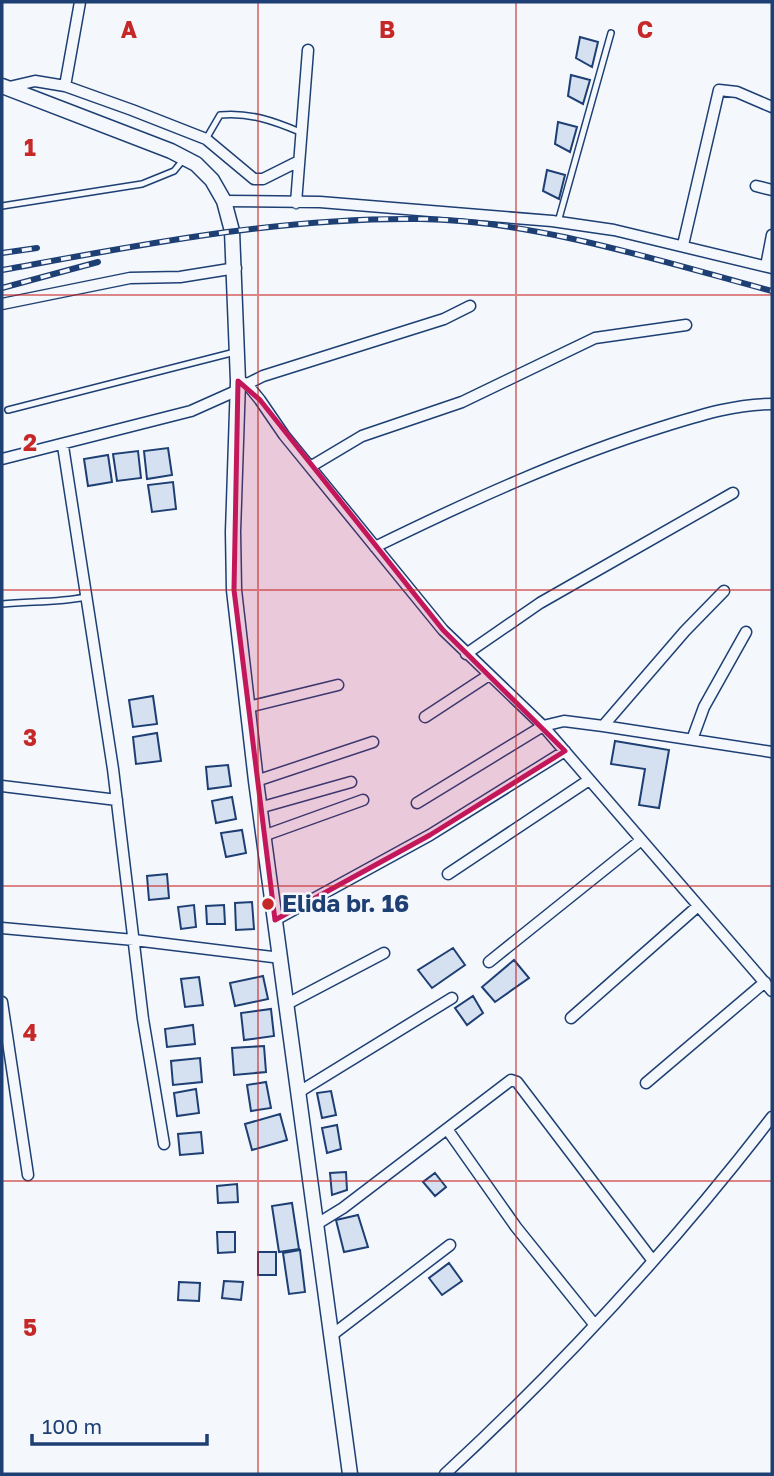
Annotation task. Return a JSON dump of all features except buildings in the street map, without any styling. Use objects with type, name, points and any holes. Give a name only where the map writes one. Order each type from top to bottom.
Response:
[{"type":"main road","points":[[3,87],[184,157],[212,180],[224,201],[233,231],[241,385],[233,570],[259,808],[350,1474]]},
{"type":"street","points":[[65,86],[80,2]]},
{"type":"street","points":[[296,203],[308,50]]},
{"type":"street","points":[[3,87],[35,81],[65,86],[206,139],[254,178],[262,179],[299,161]]},
{"type":"street","points":[[683,246],[719,90],[737,92],[772,107]]},
{"type":"street","points":[[756,186],[772,190]]},
{"type":"street","points":[[224,201],[401,207],[558,222],[614,230],[769,267],[772,235]]},
{"type":"street","points":[[2,304],[130,278],[180,277],[236,268]]},
{"type":"street","points":[[2,459],[63,446],[191,411],[263,376],[444,320],[470,306]]},
{"type":"street","points":[[310,467],[362,436],[462,402],[595,338],[686,325]]},
{"type":"street","points":[[241,385],[466,654],[543,726],[769,987],[646,1083]]},
{"type":"street","points":[[375,547],[472,500],[634,436],[707,413],[740,406],[772,404]]},
{"type":"street","points":[[63,446],[117,800],[143,1019],[164,1144]]},
{"type":"street","points":[[466,654],[540,603],[733,493]]},
{"type":"street","points":[[603,726],[724,591]]},
{"type":"street","points":[[693,737],[704,707],[746,632]]},
{"type":"street","points":[[425,717],[489,675]]},
{"type":"street","points":[[248,707],[338,685]]},
{"type":"street","points":[[417,803],[543,726],[564,721],[693,737],[772,751]]},
{"type":"street","points":[[256,781],[373,742]]},
{"type":"street","points":[[275,920],[430,835],[565,751]]},
{"type":"street","points":[[448,874],[589,780]]},
{"type":"street","points":[[259,808],[351,782]]},
{"type":"street","points":[[2,786],[117,800]]},
{"type":"street","points":[[264,836],[363,800]]},
{"type":"street","points":[[489,962],[640,841]]},
{"type":"street","points":[[571,1018],[698,905]]},
{"type":"street","points":[[2,928],[134,940],[281,958]]},
{"type":"street","points":[[287,1004],[384,953]]},
{"type":"street","points":[[299,1092],[452,998]]},
{"type":"street","points":[[2,1002],[28,1175]]},
{"type":"street","points":[[317,1224],[343,1208],[505,1082],[517,1082],[653,1261]]},
{"type":"street","points":[[446,1474],[653,1261],[691,1219],[772,1117]]},
{"type":"street","points":[[447,1129],[516,1227],[594,1324]]},
{"type":"street","points":[[332,1335],[450,1245]]},
{"type":"lane","points":[[558,222],[611,33]]},
{"type":"lane","points":[[206,139],[220,115],[228,114],[268,119],[300,132]]},
{"type":"lane","points":[[2,206],[142,184],[174,171],[184,157]]},
{"type":"lane","points":[[8,410],[238,351]]},
{"type":"lane","points":[[2,604],[62,602],[87,596]]},
{"type":"highlighted area","points":[[238,381],[260,400],[443,630],[565,751],[430,835],[275,920],[234,590]]},
{"type":"railway","points":[[2,270],[210,234],[315,223],[421,219],[508,227],[598,244],[772,291]]},
{"type":"railway","points":[[2,253],[37,248]]},
{"type":"railway","points":[[2,288],[98,262]]},
{"type":"place","name":"Elida br. 16","points":[[268,904]]}]
